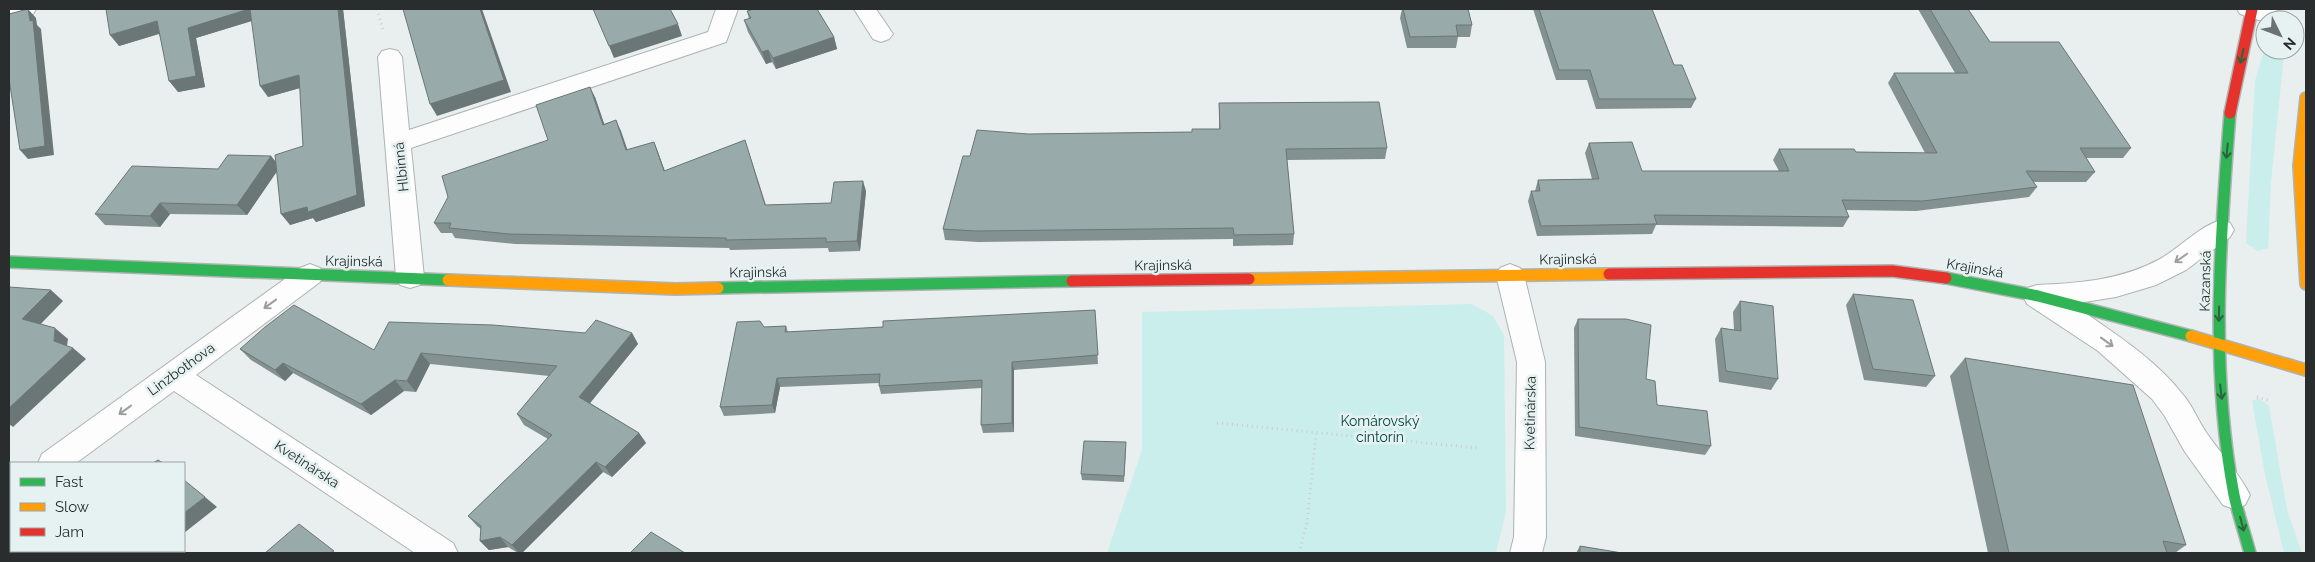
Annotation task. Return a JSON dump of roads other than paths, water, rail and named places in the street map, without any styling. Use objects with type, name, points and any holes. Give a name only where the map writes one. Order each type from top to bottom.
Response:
[{"type":"street","points":[[9,13],[25,9]]},
{"type":"street","points":[[398,143],[718,37],[727,9]]},
{"type":"street","points":[[865,9],[881,34]]},
{"type":"street","name":"Kazanská","points":[[2250,9],[2231,103],[2221,230],[2218,344],[2220,386],[2234,495],[2250,553]]},
{"type":"street","name":"Hlbinná","points":[[390,57],[410,277]]},
{"type":"street","points":[[2306,98],[2302,115],[2300,149],[2306,284]]},
{"type":"street","points":[[2037,296],[2085,294],[2150,276],[2176,262],[2221,230]]},
{"type":"street","name":"Krajinská","points":[[9,262],[675,288],[978,282],[1892,271],[1981,283],[2037,296],[2218,344],[2306,370]]},
{"type":"street","name":"Linzbothova","points":[[54,462],[310,275]]},
{"type":"street","name":"Kvetinárska","points":[[1510,276],[1531,362],[1530,537],[1526,553]]},
{"type":"street","points":[[2037,296],[2108,343],[2162,390],[2174,406],[2196,444],[2234,495]]},
{"type":"street","name":"Kvetinárska","points":[[173,375],[442,553]]},
{"type":"park label","name":"Komárovský cintorín","points":[[1380,430]]}]
